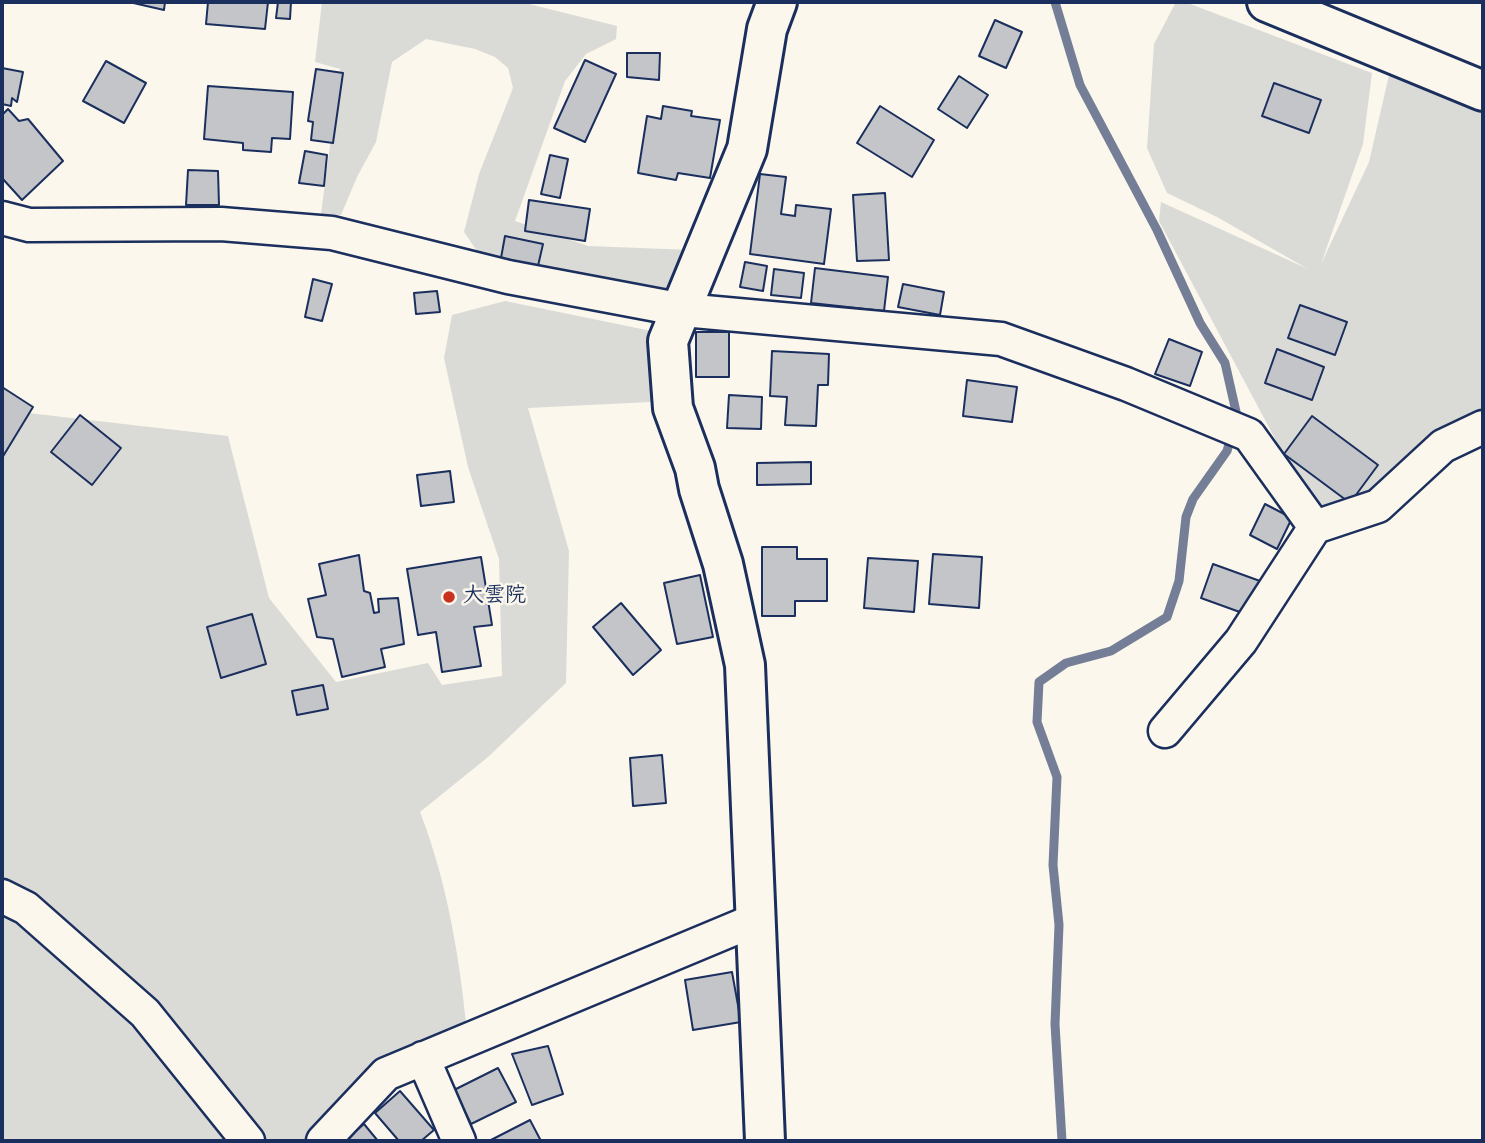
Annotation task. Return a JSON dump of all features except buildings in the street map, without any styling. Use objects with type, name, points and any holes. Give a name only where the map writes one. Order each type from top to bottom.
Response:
[{"type":"street","points":[[765,1141],[745,665],[723,564],[695,468],[673,408],[668,341],[747,149],[767,29],[776,2]]},
{"type":"street","points":[[1267,2],[1483,91]]},
{"type":"street","points":[[2,218],[29,225],[221,224],[332,233],[508,277],[683,310],[1001,339],[1249,435],[1315,527]]},
{"type":"street","points":[[1165,731],[1241,641],[1315,527],[1378,506],[1443,446],[1483,428]]},
{"type":"street","points":[[2,896],[26,908],[145,1013],[248,1141]]},
{"type":"street","points":[[323,1141],[386,1074],[755,920]]},
{"type":"street","points":[[423,1058],[459,1141]]},
{"type":"shaded area","points":[[322,2],[521,2],[617,26],[616,39],[586,54],[565,81],[515,221],[588,246],[692,250],[665,307],[482,258],[464,232],[479,174],[513,88],[508,68],[495,57],[475,49],[426,39],[392,62],[376,142],[341,215],[321,214],[340,69],[315,62]]},
{"type":"shaded area","points":[[1176,2],[1185,2],[1372,73],[1363,144],[1321,264],[1369,162],[1392,62],[1483,99],[1483,430],[1321,525],[1159,221],[1161,202],[1308,269],[1217,217],[1167,193],[1147,148],[1154,44]]},
{"type":"shaded area","points":[[505,301],[671,335],[670,401],[528,408],[569,551],[566,683],[488,757],[420,812],[438,865],[451,921],[467,1033],[313,1141],[2,1141],[2,410],[228,436],[269,598],[336,682],[428,663],[442,685],[502,676],[499,559],[468,467],[444,358],[452,315]]},
{"type":"waterway","points":[[1055,2],[1080,85],[1157,230],[1200,323],[1225,363],[1237,416],[1227,451],[1193,499],[1186,517],[1179,581],[1167,617],[1111,651],[1066,663],[1039,682],[1037,722],[1057,777],[1053,865],[1059,925],[1055,1024],[1062,1141]]},
{"type":"place","name":"大雲院","points":[[449,597]]}]
